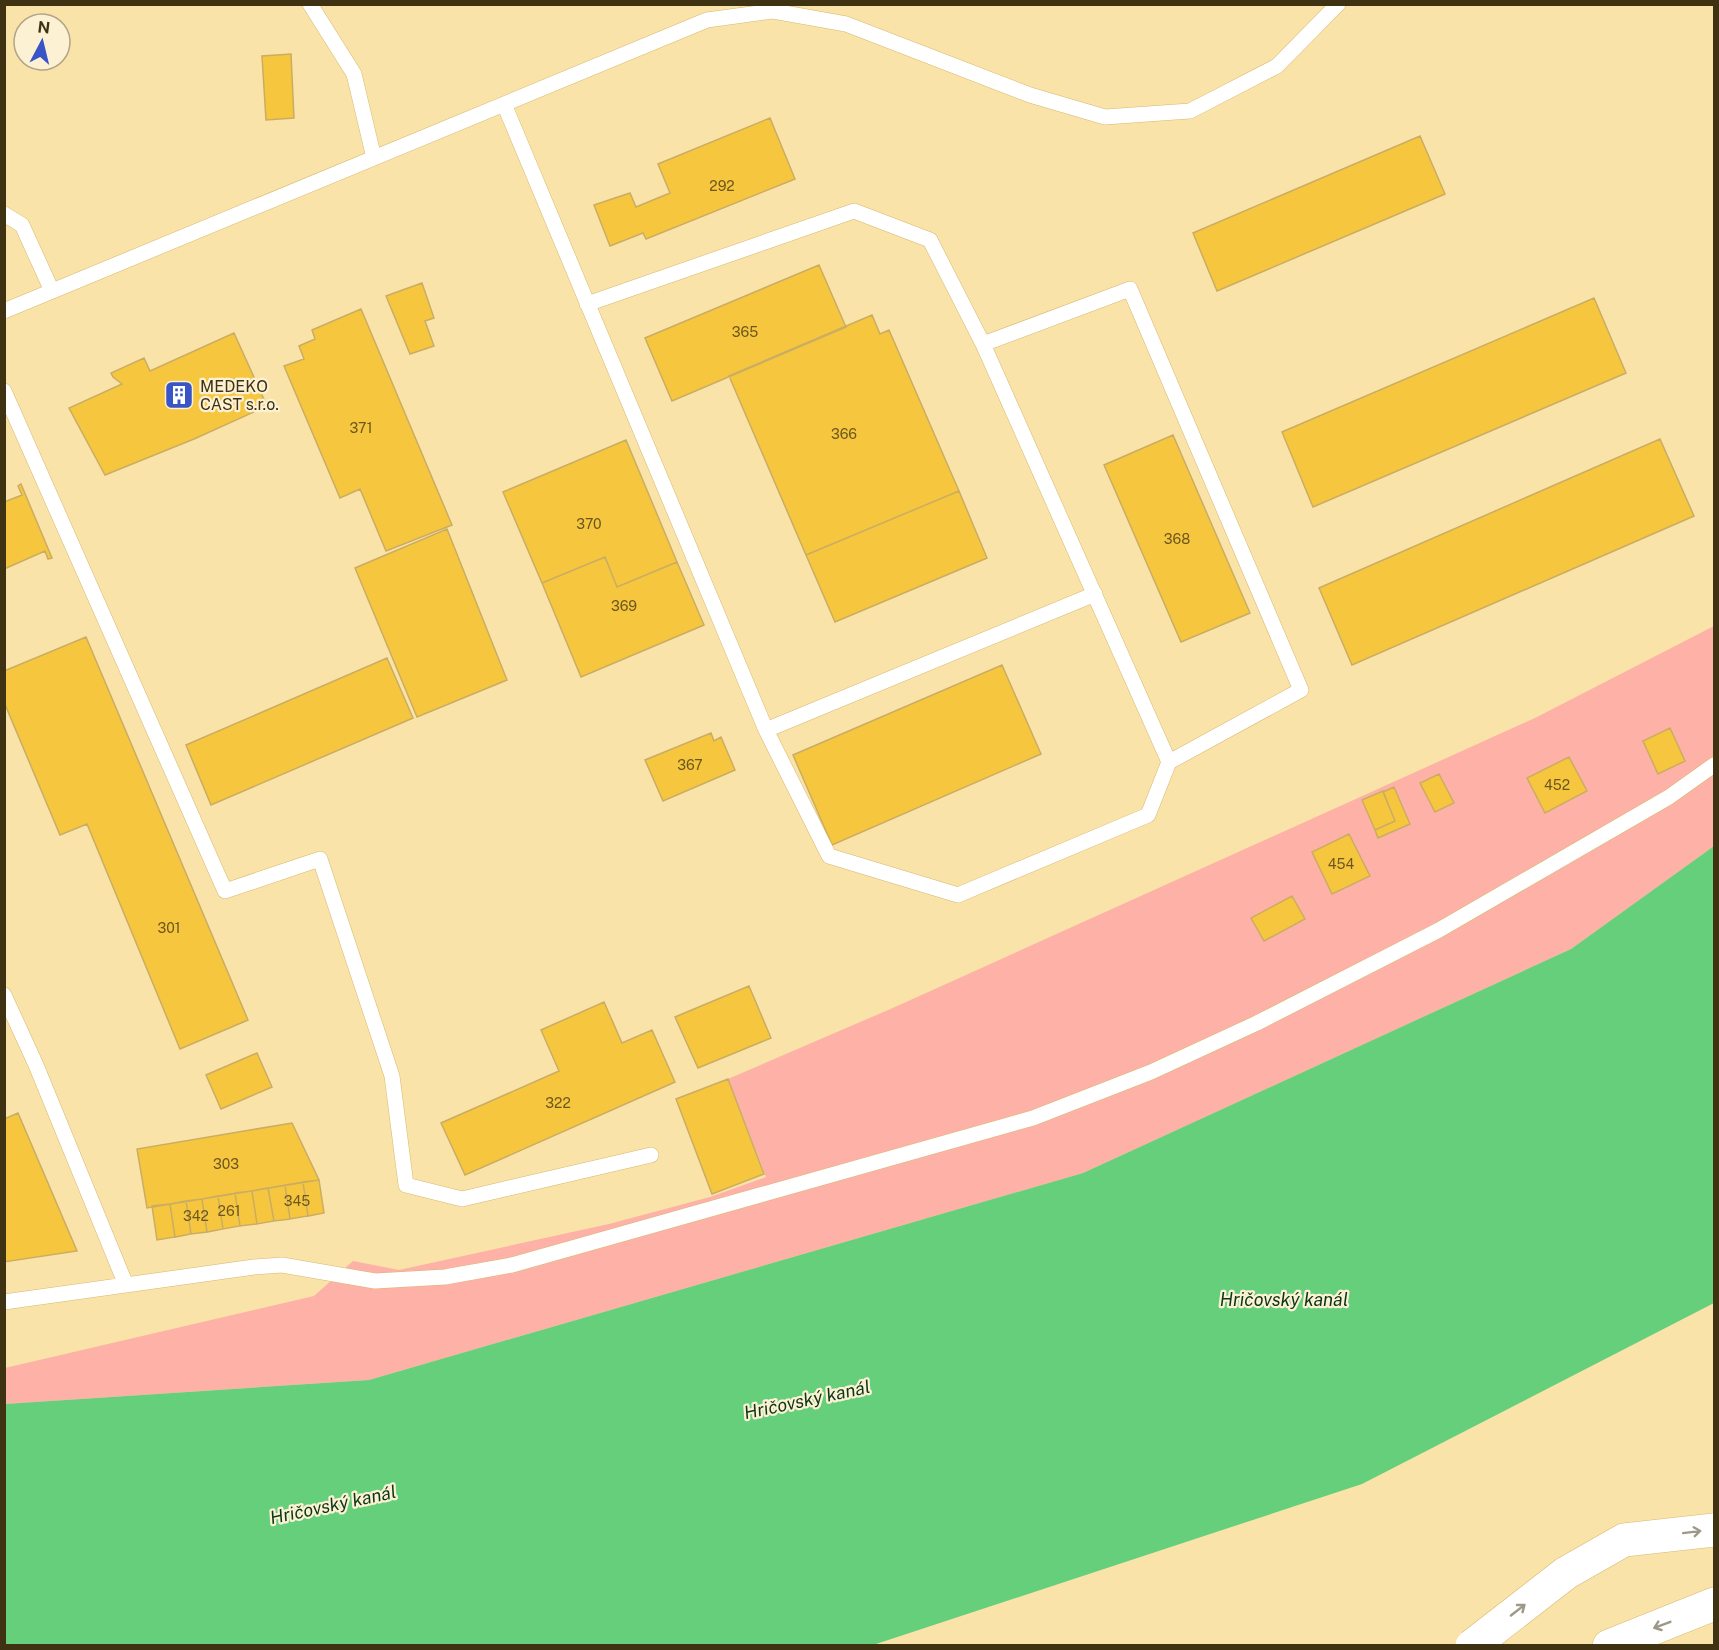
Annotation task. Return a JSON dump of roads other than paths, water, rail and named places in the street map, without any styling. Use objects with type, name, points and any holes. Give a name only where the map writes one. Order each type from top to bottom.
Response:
[{"type":"highway","points":[[1472,1646],[1566,1572],[1624,1540],[1714,1530]]},
{"type":"highway","points":[[1609,1646],[1714,1604]]},
{"type":"lane","points":[[310,4],[354,74],[374,158]]},
{"type":"lane","points":[[4,311],[707,20],[773,11],[846,24],[1030,95],[1105,117],[1190,111],[1277,66],[1338,4]]},
{"type":"lane","points":[[504,104],[766,730],[829,856],[958,895],[1148,815],[1169,762],[1301,690],[1130,289],[983,344]]},
{"type":"lane","points":[[587,304],[854,211],[930,240],[983,344],[1169,762]]},
{"type":"lane","points":[[4,214],[22,225],[52,291]]},
{"type":"lane","points":[[4,232],[22,225]]},
{"type":"lane","points":[[4,391],[225,891],[320,859],[392,1076],[406,1185],[462,1199],[651,1155]]},
{"type":"lane","points":[[766,730],[1095,594]]},
{"type":"lane","points":[[4,1302],[282,1265],[375,1281],[445,1277],[523,1262],[1033,1118],[1151,1072],[1246,1028],[1439,930],[1669,797],[1714,765]]},
{"type":"lane","points":[[4,996],[36,1065],[126,1285]]},
{"type":"water","name":"Hričovský kanál","points":[[1714,846],[1714,1303],[1362,1484],[873,1645],[5,1645],[5,1404],[369,1380],[1083,1173],[1571,949]]},
{"type":"place","name":"MEDEKO CAST s.r.o.","points":[[179,395]]}]
